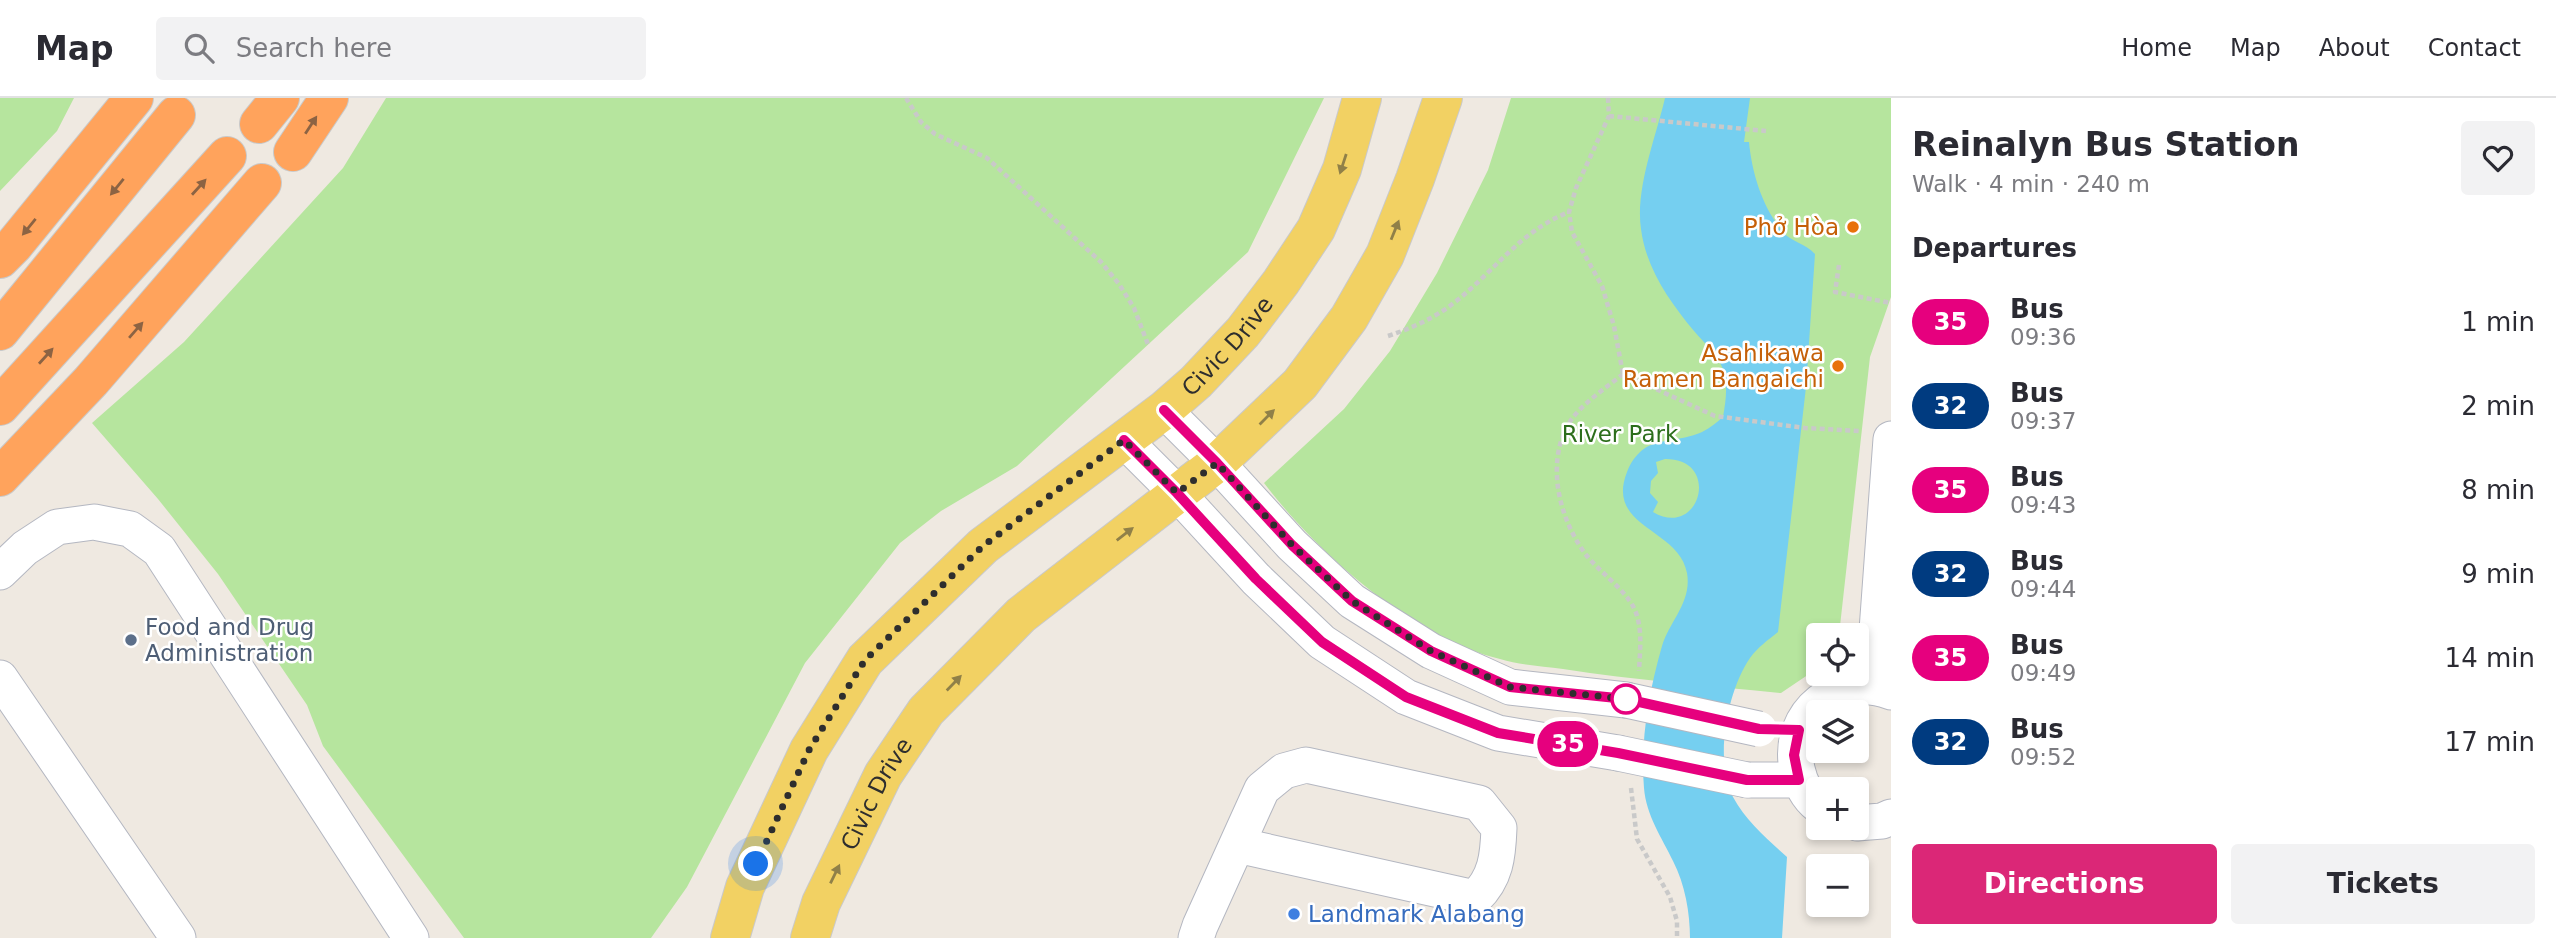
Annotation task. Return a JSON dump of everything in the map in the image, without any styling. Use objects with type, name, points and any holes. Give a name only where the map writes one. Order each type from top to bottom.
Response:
[{"type":"highway","points":[[0,259],[134,98]]},
{"type":"highway","points":[[293,152],[329,98]]},
{"type":"highway","points":[[0,331],[176,115]]},
{"type":"highway","points":[[0,406],[227,156]]},
{"type":"highway","points":[[0,477],[91,382],[262,183]]},
{"type":"main road","name":"Civic Drive","points":[[730,938],[745,887],[809,750],[865,660],[983,546],[1164,410],[1196,382],[1243,332],[1316,229],[1342,169],[1362,98]]},
{"type":"main road","name":"Civic Drive","points":[[810,938],[821,903],[883,775],[926,711],[1021,615],[1217,463],[1300,384],[1349,318],[1385,255],[1443,98]]},
{"type":"lane","points":[[1164,410],[1292,545],[1352,601],[1431,651],[1510,687],[1632,691],[1759,729],[1799,730]]},
{"type":"lane","points":[[1806,785],[1794,755],[1799,730],[1816,704],[1843,688],[1882,689],[1889,512],[1882,435]]},
{"type":"lane","points":[[1124,440],[1256,579],[1322,642],[1406,697],[1498,733],[1624,766],[1747,780],[1806,791]]},
{"type":"lane","points":[[0,572],[25,548],[57,527],[94,522],[130,529],[159,550],[411,938]]},
{"type":"lane","points":[[0,678],[178,938]]},
{"type":"lane","points":[[1196,938],[1237,845],[1262,789],[1284,771],[1306,765],[1479,803],[1499,828],[1494,869],[1487,886],[1475,898],[1237,845]]},
{"type":"lane","points":[[1869,822],[1891,817]]},
{"type":"path","points":[[906,98],[921,122],[934,134],[987,158],[1101,261],[1134,308],[1149,347]]},
{"type":"path","points":[[1608,98],[1609,116],[1576,188],[1569,212],[1572,232],[1602,286],[1614,326],[1623,374]]},
{"type":"path","points":[[1609,116],[1766,131]]},
{"type":"path","points":[[1388,336],[1413,328],[1455,303],[1529,234],[1546,221],[1569,212]]},
{"type":"path","points":[[1839,265],[1835,292],[1891,303]]},
{"type":"path","points":[[1623,374],[1716,416],[1882,435]]},
{"type":"path","points":[[1623,374],[1573,418],[1564,434],[1556,472],[1563,510],[1580,547],[1633,606],[1639,623],[1632,691]]},
{"type":"path","points":[[1624,766],[1637,839],[1670,897],[1677,920],[1676,938]]},
{"type":"green space","points":[[0,98],[74,98],[57,131],[0,191]]},
{"type":"green space","points":[[386,98],[1324,98],[1248,252],[1017,466],[941,511],[900,543],[805,663],[687,887],[651,938],[464,938],[323,746],[307,705],[218,574],[92,423],[184,342],[343,168]]},
{"type":"green space","name":"River Park","points":[[1511,98],[1891,98],[1891,297],[1870,357],[1840,623],[1806,623],[1806,676],[1781,693],[1644,680],[1523,664],[1467,648],[1401,613],[1369,589],[1311,537],[1264,483],[1344,409],[1390,351],[1437,273],[1488,170]]},
{"type":"water","points":[[1665,98],[1750,98],[1744,142],[1749,142],[1756,179],[1764,202],[1787,236],[1815,254],[1806,387],[1778,632],[1756,650],[1742,672],[1730,707],[1724,746],[1727,782],[1738,806],[1787,857],[1782,938],[1690,938],[1688,909],[1681,879],[1651,817],[1645,798],[1643,752],[1653,681],[1662,646],[1683,602],[1688,583],[1681,558],[1671,546],[1634,517],[1626,505],[1623,491],[1627,472],[1642,451],[1650,445],[1691,436],[1711,427],[1723,417],[1726,393],[1723,369],[1685,320],[1653,271],[1641,229],[1641,197],[1647,163]],"holes":[[[1665,459],[1683,462],[1694,471],[1699,483],[1698,496],[1692,507],[1683,515],[1669,518],[1653,512],[1658,502],[1650,493],[1651,481],[1658,473],[1656,462]]]},
{"type":"bus line","name":"35","points":[[1124,440],[1256,579],[1322,642],[1406,697],[1498,733],[1618,753],[1747,780],[1799,780],[1794,755],[1799,730],[1759,729],[1626,699],[1510,687],[1431,651],[1352,601],[1292,545],[1164,410]]},
{"type":"place","name":"Phở Hòa","points":[[1853,227]]},
{"type":"place","name":"Asahikawa Ramen Bangaichi","points":[[1838,366]]},
{"type":"place","name":"Food and Drug Administration","points":[[131,640]]},
{"type":"place","name":"Landmark Alabang","points":[[1294,914]]},
{"type":"route","points":[[756,864],[809,750],[865,660],[983,546],[1124,440],[1177,493],[1217,463],[1292,545],[1352,601],[1431,651],[1510,687],[1626,699]]}]
